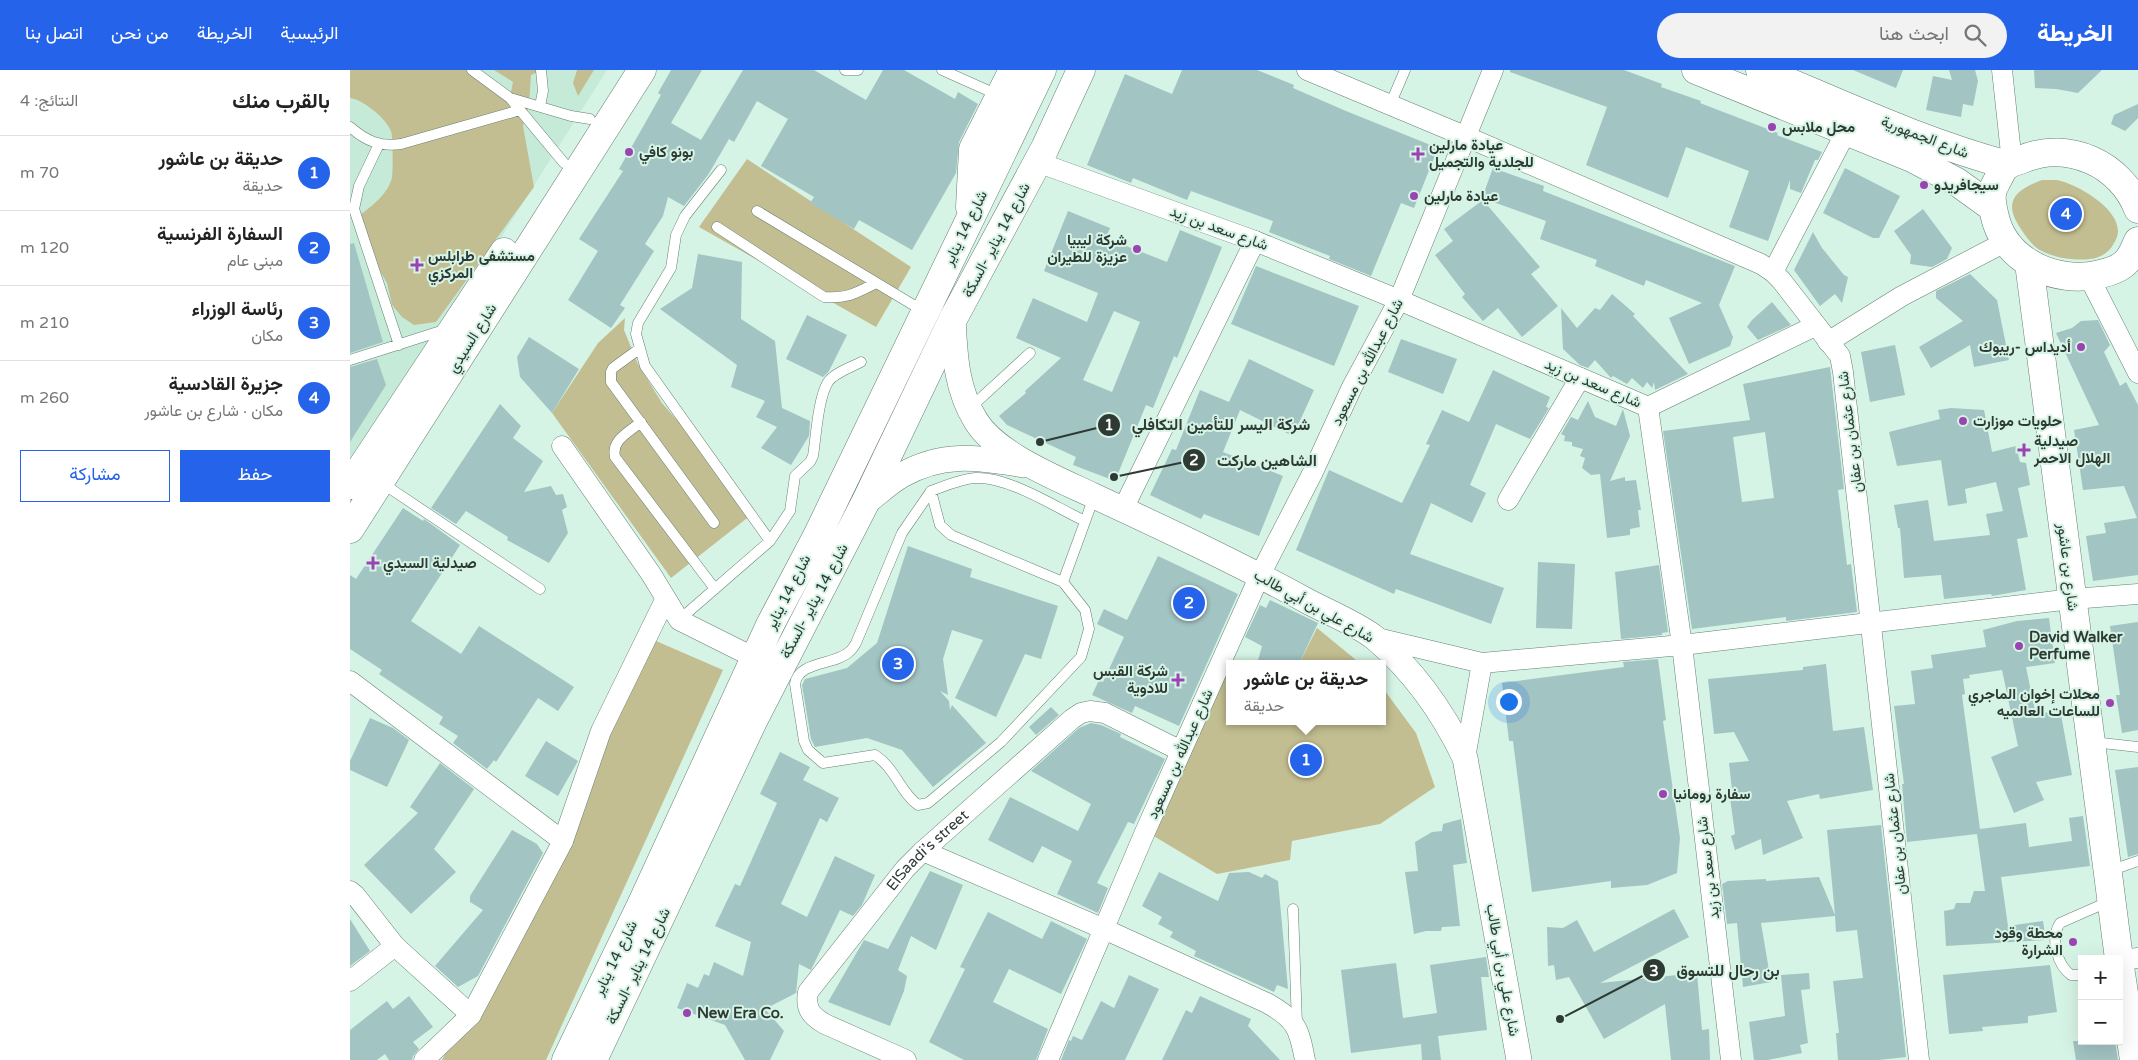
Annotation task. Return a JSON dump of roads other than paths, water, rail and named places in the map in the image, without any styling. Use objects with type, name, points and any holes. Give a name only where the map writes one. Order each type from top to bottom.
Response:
[{"type":"main road","name":"شارع السيدي","points":[[350,485],[564,163],[621,70]]},
{"type":"main road","name":"شارع السيدي","points":[[350,530],[642,70]]},
{"type":"main road","points":[[968,221],[973,149],[1013,70]]},
{"type":"main road","name":"شارع 14 يناير","points":[[566,1060],[642,905],[770,625],[817,536],[1042,70]]},
{"type":"main road","name":"شارع 14 يناير -السكة","points":[[593,1060],[754,719],[865,503],[954,319],[1041,155],[1081,70]]},
{"type":"main road","name":"شارع الجمهورية","points":[[1696,70],[1912,158],[1957,182],[1993,208]]},
{"type":"main road","name":"شارع الجمهورية","points":[[1760,70],[1923,139],[1964,153],[2010,164]]},
{"type":"main road","points":[[2136,198],[2105,166],[2083,156],[2055,152],[2040,153],[2010,164],[1993,189],[1993,208],[1996,226],[2004,242],[2030,263],[2049,273],[2068,278],[2113,274],[2127,261],[2138,241]]},
{"type":"main road","name":"شارع بن عاشور","points":[[2030,263],[2111,901],[2121,955]]},
{"type":"main road","name":"شارع بن عاشور","points":[[2123,966],[2134,1060]]},
{"type":"street","name":"شارع عثمان بن عفان","points":[[1307,70],[1736,252],[1773,272],[1840,356],[1872,623],[1919,1060]]},
{"type":"street","name":"شارع عبدالله بن مسعود","points":[[1048,1060],[1180,751],[1222,663],[1260,575],[1312,474],[1352,387],[1399,300],[1493,70]]},
{"type":"street","points":[[2002,70],[2010,164]]},
{"type":"street","points":[[1773,272],[1846,132]]},
{"type":"street","name":"شارع سعد بن زيد","points":[[1041,155],[1399,300],[1648,407],[1682,645],[1731,1060]]},
{"type":"street","points":[[1123,509],[1255,241]]},
{"type":"street","points":[[1828,342],[1902,296],[2004,242]]},
{"type":"street","points":[[2113,274],[2138,373]]},
{"type":"street","name":"شارع علي بن أبي طالب","points":[[954,319],[956,370],[976,422],[988,436],[1031,466],[1260,575],[1373,637],[1407,669],[1434,704],[1453,734],[1465,758],[1519,1060]]},
{"type":"street","points":[[1648,407],[1815,326]]},
{"type":"street","points":[[1508,500],[1580,378]]},
{"type":"street","points":[[562,446],[651,574],[665,600],[679,620],[755,658]]},
{"type":"street","name":"شارع علي بن أبي طالب","points":[[865,503],[900,475],[924,464],[941,460],[957,457],[979,458],[1031,466]]},
{"type":"street","points":[[1373,637],[1482,663],[1682,645],[2072,599],[2138,594]]},
{"type":"street","points":[[424,1060],[471,1015],[563,841],[601,731],[665,600]]},
{"type":"street","points":[[1465,758],[1482,663]]},
{"type":"street","points":[[350,681],[563,841]]},
{"type":"street","name":"ElSaadi’s street","points":[[906,1060],[814,1018],[806,1003],[808,992],[905,870],[923,851],[1072,719],[1081,714],[1090,711],[1105,714],[1180,751]]},
{"type":"street","points":[[923,851],[1104,929],[1267,1003],[1286,1014],[1297,1029],[1305,1060]]},
{"type":"street","points":[[350,891],[395,946],[471,1015]]},
{"type":"street","points":[[350,981],[395,946]]},
{"type":"lane","points":[[472,70],[510,98],[564,163]]},
{"type":"lane","points":[[540,106],[543,91],[541,70]]},
{"type":"lane","points":[[846,70],[858,70]]},
{"type":"lane","points":[[942,70],[1001,96]]},
{"type":"lane","points":[[1390,105],[1405,70]]},
{"type":"lane","points":[[510,98],[571,116],[590,119]]},
{"type":"lane","points":[[350,127],[364,138],[379,144],[401,144],[520,110]]},
{"type":"lane","points":[[379,144],[359,186],[354,209],[399,345]]},
{"type":"lane","points":[[721,170],[685,216],[676,235],[670,268],[638,323],[636,334],[645,366],[770,541]]},
{"type":"lane","points":[[757,211],[925,312]]},
{"type":"lane","points":[[717,227],[824,297],[840,298],[853,295],[876,283]]},
{"type":"lane","points":[[350,360],[455,327]]},
{"type":"lane","points":[[639,349],[613,368],[610,377],[614,386],[714,523]]},
{"type":"lane","points":[[970,408],[1030,352]]},
{"type":"lane","points":[[679,620],[770,541],[790,511],[795,476],[810,462],[813,456],[819,409],[828,382],[838,374],[861,362]]},
{"type":"lane","points":[[641,422],[617,441],[614,452],[615,457],[714,589]]},
{"type":"lane","points":[[931,491],[940,525],[951,535],[1063,582],[1085,610],[1089,629],[1081,658],[1001,742],[928,803],[918,805],[911,800],[886,762],[875,755],[823,763],[808,750],[804,741],[794,684],[796,678],[802,671],[849,653],[856,643],[902,533],[931,491],[955,482],[976,478],[1009,484],[1085,522]]},
{"type":"lane","points":[[381,482],[540,588]]},
{"type":"lane","points":[[1063,582],[1094,496]]},
{"type":"lane","points":[[2092,742],[2138,746]]},
{"type":"lane","points":[[2108,872],[2138,861]]},
{"type":"lane","points":[[2078,976],[2071,975],[2061,966],[2055,930],[2060,923],[2111,901]]},
{"type":"lane","points":[[1293,910],[1297,1029]]},
{"type":"place","name":"محل ملابس","points":[[1772,127]]},
{"type":"place","name":"بونو كافي","points":[[629,152]]},
{"type":"place","name":"عيادة مارلين للجلدية والتجميل","points":[[1418,154]]},
{"type":"place","name":"سيجافريدو","points":[[1924,185]]},
{"type":"place","name":"عيادة مارلين","points":[[1414,196]]},
{"type":"place","name":"جزيرة القادسية","points":[[2066,214]]},
{"type":"place","name":"شركة ليبيا عزيزة للطيران","points":[[1137,249]]},
{"type":"place","name":"مستشفى طرابلس المركزي","points":[[417,265]]},
{"type":"place","name":"أديداس -ريبوك","points":[[2081,347]]},
{"type":"place","name":"حلويات موزارت","points":[[1963,421]]},
{"type":"place","name":"شركة اليسر للتأمين التكافلي","points":[[1040,442]]},
{"type":"place","name":"صيدلية الهلال الاحمر","points":[[2024,450]]},
{"type":"place","name":"الشاهين ماركت","points":[[1114,477]]},
{"type":"place","name":"صيدلية السيدي","points":[[373,563]]},
{"type":"place","name":"السفارة الفرنسية","points":[[1189,603]]},
{"type":"place","name":"David Walker Perfume","points":[[2019,646]]},
{"type":"place","name":"رئاسة الوزراء","points":[[898,664]]},
{"type":"place","name":"شركة القبس للادوية","points":[[1178,680]]},
{"type":"place","name":"محلات إخوان الماجري للساعات العالميه","points":[[2110,703]]},
{"type":"place","name":"حديقة بن عاشور","points":[[1306,760]]},
{"type":"place","name":"سفارة رومانيا","points":[[1663,794]]},
{"type":"place","name":"محطة وقود الشرارة","points":[[2073,942]]},
{"type":"place","name":"New Era Co.","points":[[687,1013]]},
{"type":"place","name":"بن رحال للتسوق","points":[[1560,1019]]}]
